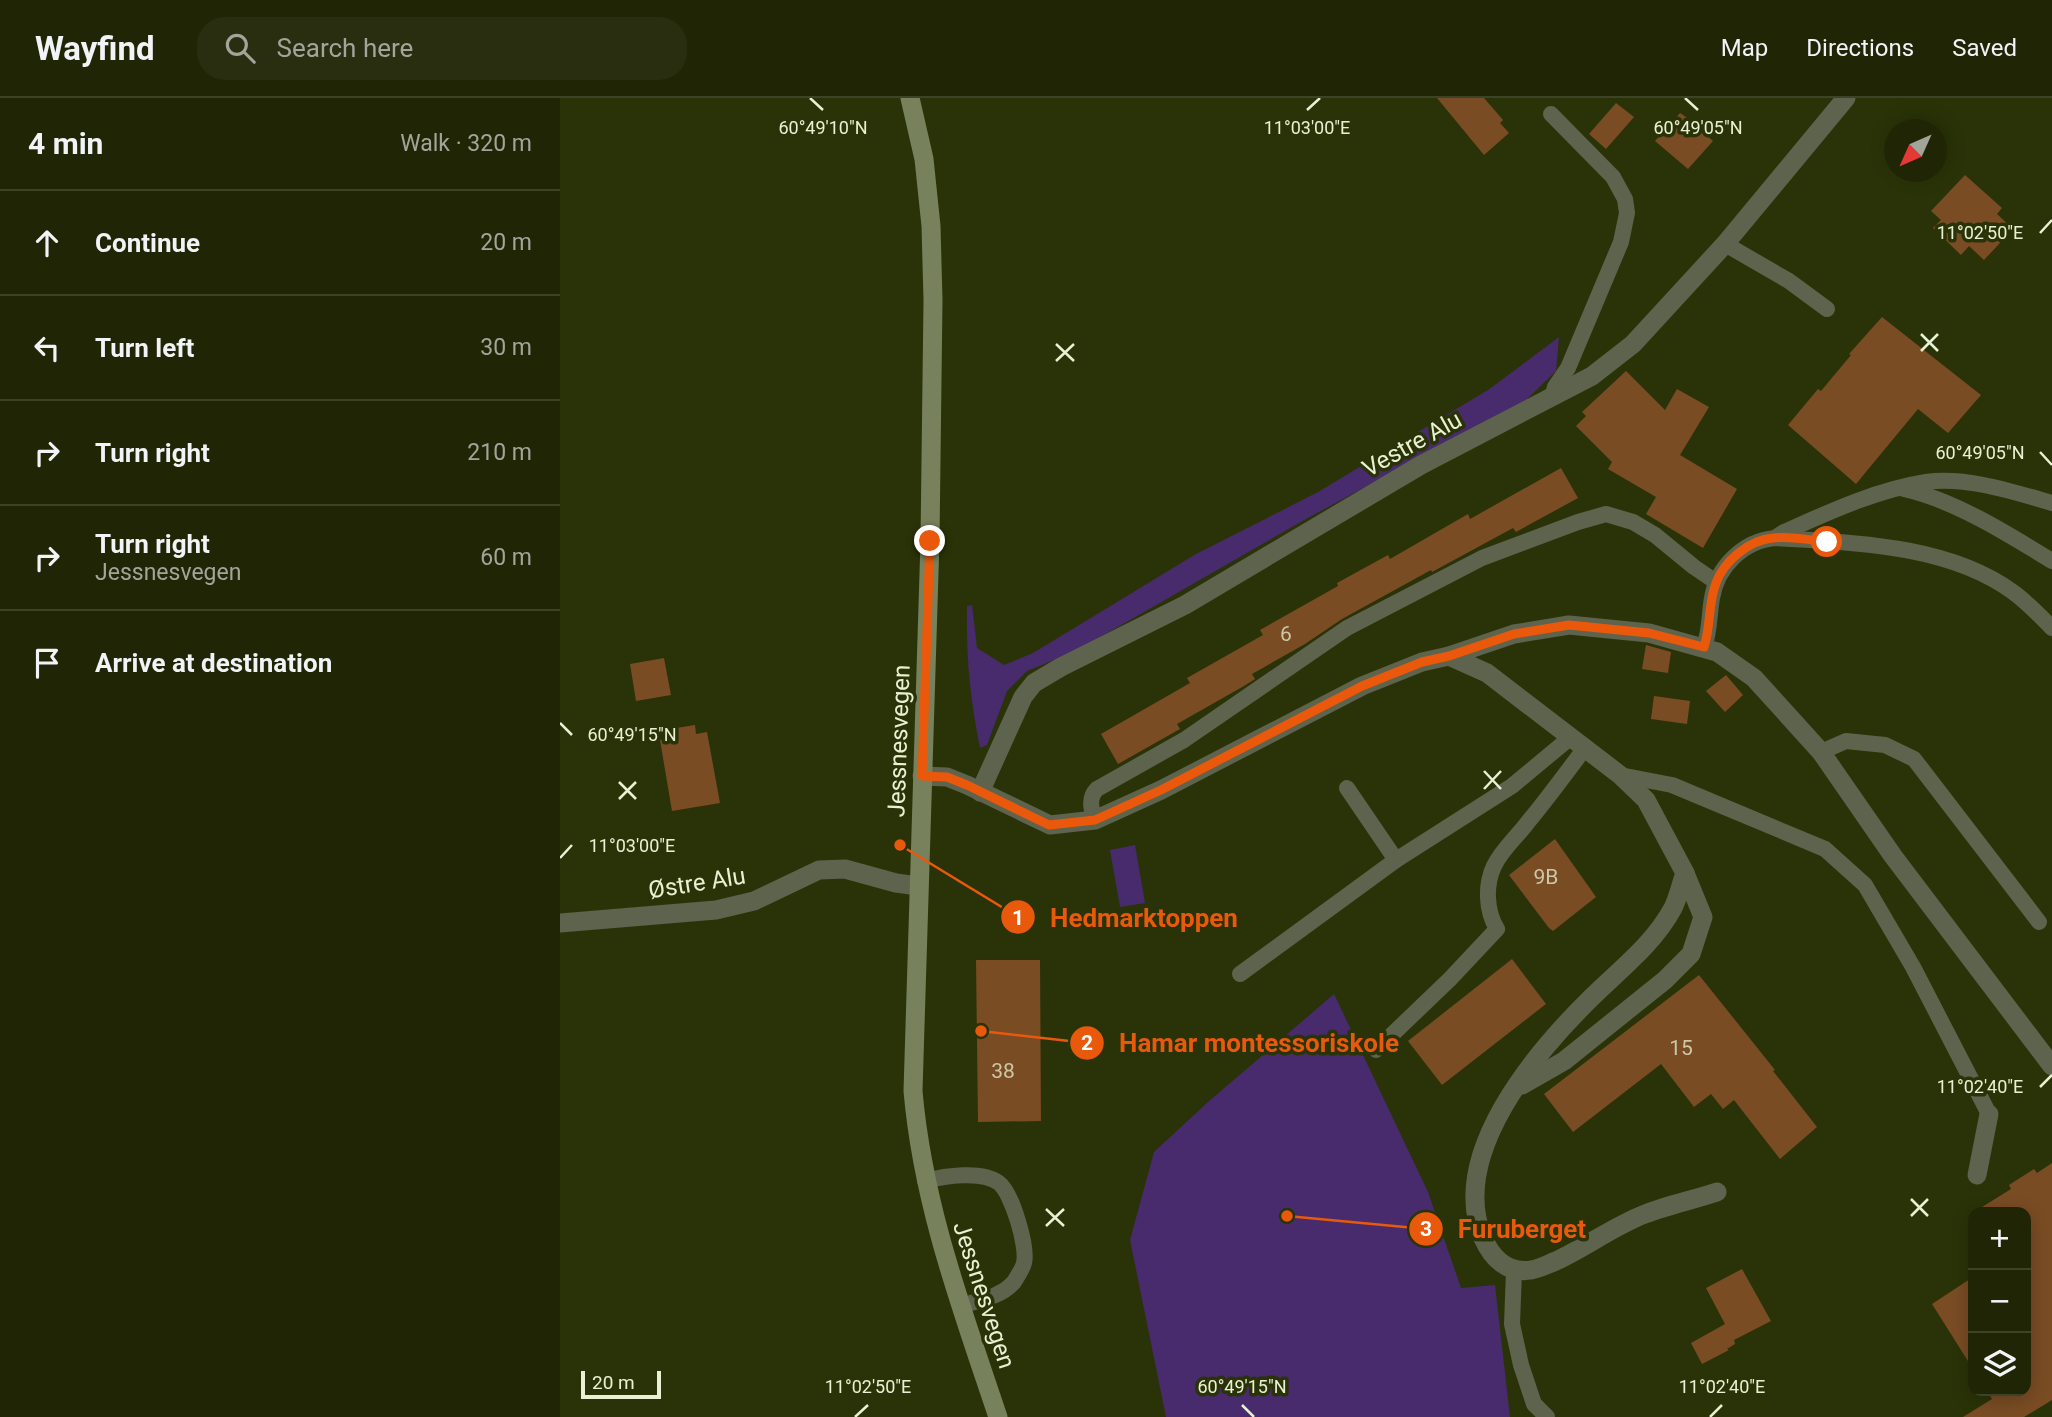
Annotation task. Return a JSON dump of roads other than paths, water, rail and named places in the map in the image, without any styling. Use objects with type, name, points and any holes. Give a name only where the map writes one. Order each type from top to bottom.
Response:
[{"type":"main road","name":"Jessnesvegen","points":[[909,98],[923,159],[931,226],[933,300],[930,541],[913,1091],[917,1140],[938,1235],[998,1417]]},
{"type":"street","name":"Vestre Alu","points":[[980,792],[1023,696],[1034,683],[1185,605],[1420,466],[1592,376],[1633,344],[1725,244],[1846,98]]},
{"type":"street","points":[[922,776],[947,777],[1049,825],[1095,820],[1161,790],[1362,686],[1422,662],[1449,656],[1514,634],[1569,625],[1649,633],[1704,647],[1717,652],[1754,678],[1821,752],[1893,856],[2052,1066]]},
{"type":"street","points":[[1449,656],[1487,673],[1620,775],[1646,800],[1685,873],[1703,917],[1692,954],[1665,981],[1564,1061],[1512,1090]]},
{"type":"street","name":"Østre Alu","points":[[560,923],[716,910],[754,901],[819,870],[845,869],[918,886]]},
{"type":"street","points":[[1685,873],[1673,908],[1644,948],[1552,1040],[1512,1090],[1493,1125],[1476,1175],[1477,1223],[1487,1247],[1502,1264],[1514,1271],[1534,1270],[1573,1253],[1644,1214],[1717,1192]]},
{"type":"street","points":[[1977,1175],[1989,1114]]},
{"type":"lane","points":[[1551,114],[1613,177],[1625,199],[1627,213],[1621,242],[1569,368],[1555,387],[1552,397]]},
{"type":"lane","points":[[1725,244],[1789,281],[1827,309]]},
{"type":"lane","points":[[1704,647],[1716,582],[1730,560],[1752,544],[1775,538],[1835,509],[1927,482],[1972,483],[2052,503]]},
{"type":"lane","points":[[1902,489],[1965,512],[2052,561]]},
{"type":"lane","points":[[1095,820],[1091,798],[1097,789],[1184,740],[1347,628],[1482,558],[1606,514],[1633,522],[1655,535],[1716,582]]},
{"type":"lane","points":[[1775,538],[1920,552],[1948,559],[2012,591],[2052,628]]},
{"type":"lane","points":[[1821,752],[1846,741],[1885,745],[1914,759],[2039,922]]},
{"type":"lane","points":[[1240,974],[1396,860],[1578,742]]},
{"type":"lane","points":[[1376,1051],[1497,929],[1489,911],[1488,894],[1494,866],[1503,851],[1527,824],[1578,742]]},
{"type":"lane","points":[[1620,775],[1672,785],[1825,849],[1865,885],[1913,967],[1989,1114]]},
{"type":"lane","points":[[1347,788],[1396,860]]},
{"type":"lane","points":[[925,1181],[948,1175],[980,1176],[998,1182],[1010,1197],[1024,1251],[1024,1263],[1014,1281],[1002,1292],[961,1306]]},
{"type":"lane","points":[[1514,1271],[1512,1324],[1521,1365],[1534,1404],[1547,1417]]},
{"type":"place","name":"Hedmarktoppen","points":[[900,845]]},
{"type":"place","name":"Hamar montessoriskole","points":[[981,1031]]},
{"type":"place","name":"Furuberget","points":[[1287,1216]]}]
